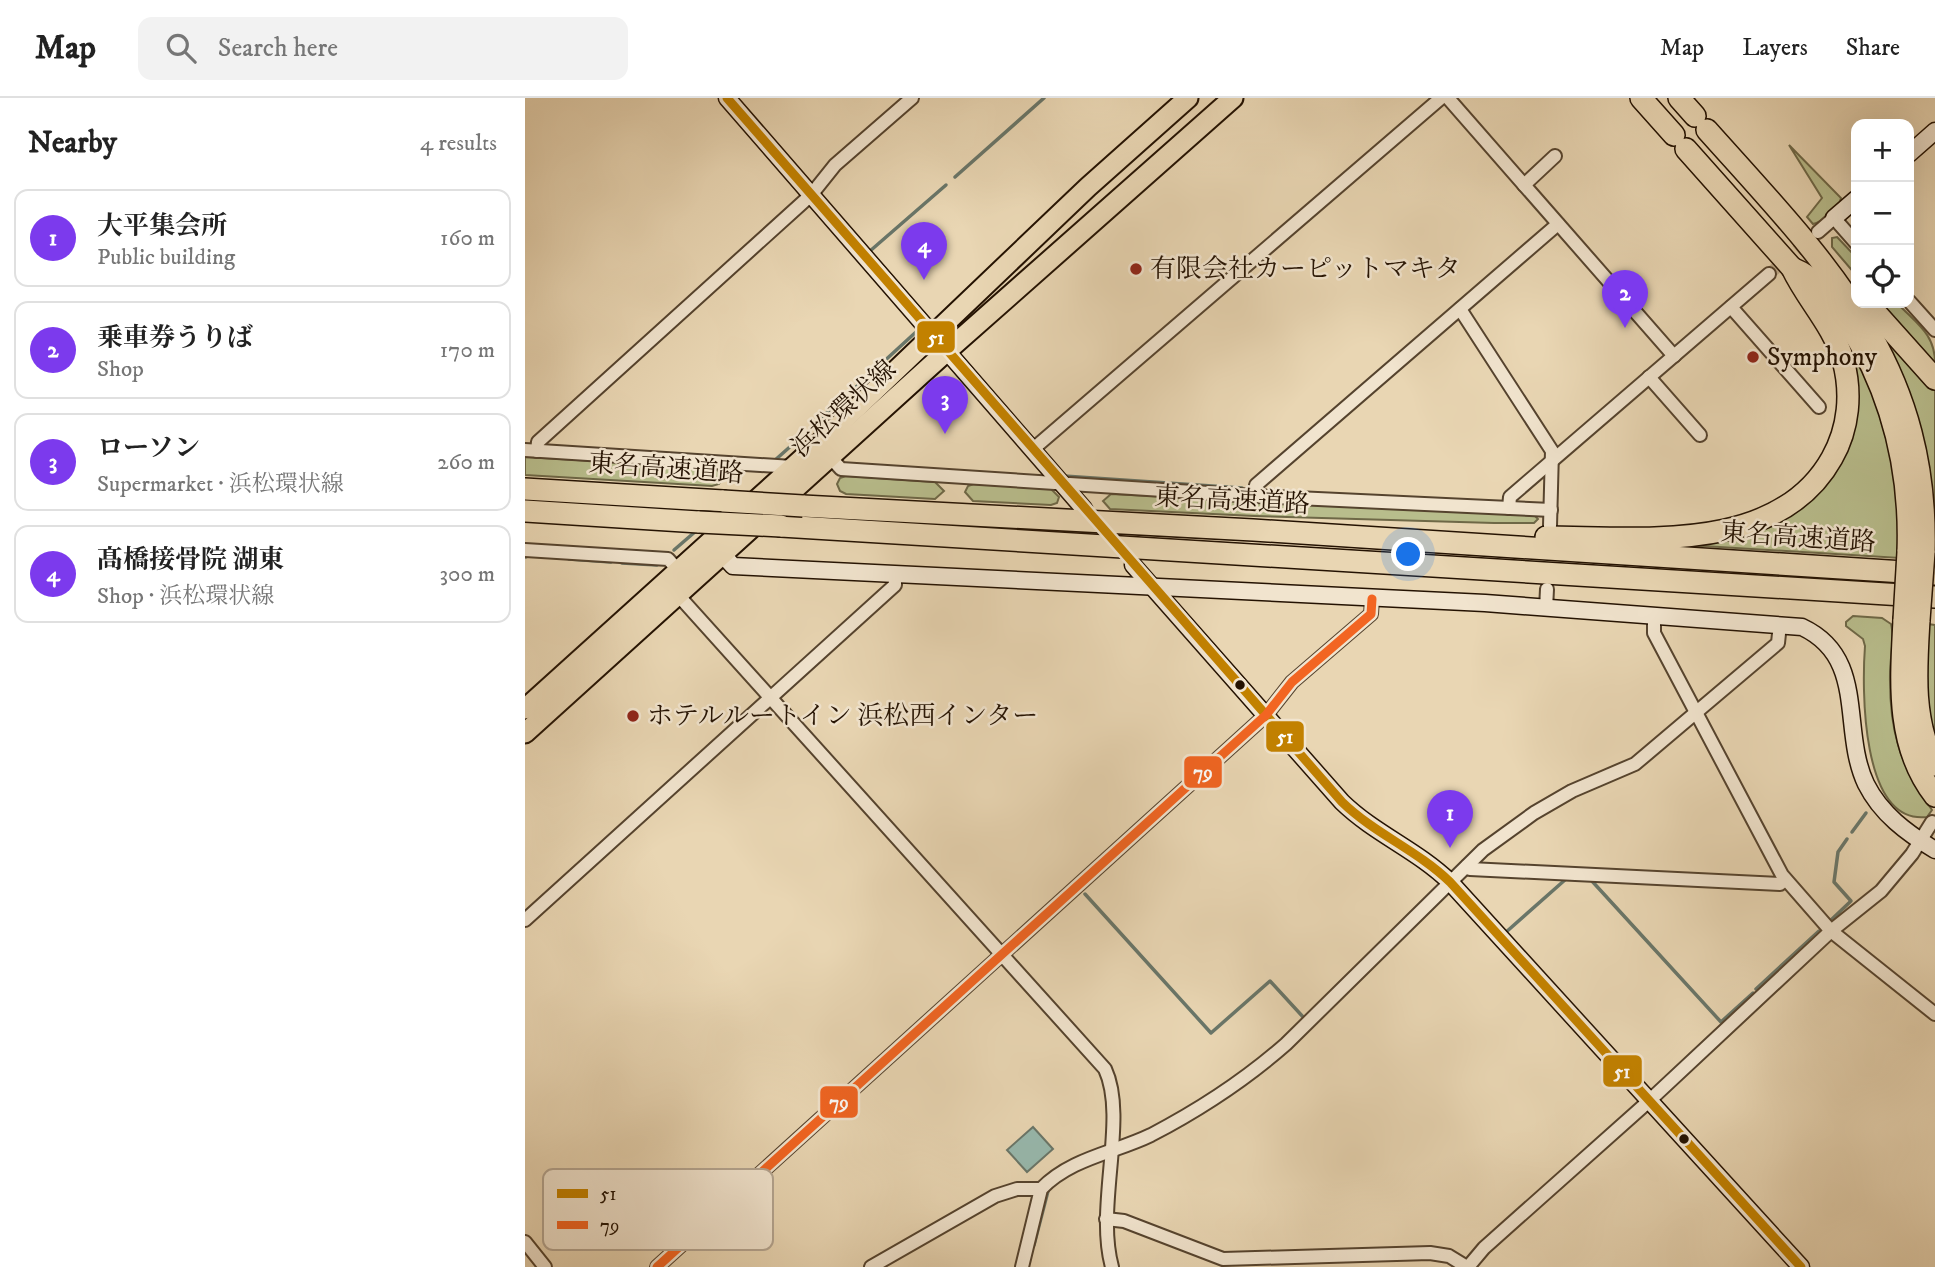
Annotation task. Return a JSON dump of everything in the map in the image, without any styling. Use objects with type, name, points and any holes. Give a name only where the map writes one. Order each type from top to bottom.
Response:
[{"type":"highway","points":[[1253,530],[1624,536],[1705,533],[1767,516],[1786,507],[1815,483],[1835,452],[1847,417],[1847,380],[1839,349],[1826,320],[1801,286],[1792,268],[1641,98]]},
{"type":"highway","points":[[1679,98],[1816,241],[1851,284]]},
{"type":"highway","points":[[1816,241],[1869,329],[1902,399],[1920,475],[1916,552]]},
{"type":"highway","points":[[1792,268],[1812,276],[1856,337],[1879,381],[1901,452],[1916,552],[1920,617],[1918,708],[1925,741],[1935,765]]},
{"type":"highway","points":[[1871,308],[1935,379]]},
{"type":"highway","name":"東名高速道路","points":[[525,489],[1253,530],[1935,575]]},
{"type":"highway","name":"東名高速道路","points":[[525,511],[1935,597]]},
{"type":"highway","points":[[1702,584],[1920,617]]},
{"type":"highway","points":[[1920,617],[1901,690],[1906,728],[1915,764],[1935,796]]},
{"type":"main road","name":"浜松環状線","points":[[525,733],[830,457],[941,344],[1088,187],[1188,98]]},
{"type":"main road","name":"浜松環状線","points":[[525,709],[793,467],[1233,98]]},
{"type":"street","points":[[727,98],[1084,509]]},
{"type":"street","points":[[531,451],[811,195],[835,165],[912,98]]},
{"type":"street","points":[[1032,450],[1441,98]]},
{"type":"street","points":[[1448,98],[1674,356]]},
{"type":"street","points":[[1914,150],[1935,131]]},
{"type":"street","points":[[1524,185],[1555,156]]},
{"type":"street","points":[[1816,241],[1834,218],[1851,203]]},
{"type":"street","points":[[1834,218],[1851,237]]},
{"type":"street","points":[[1255,496],[1256,485],[1558,224]]},
{"type":"street","points":[[1509,508],[1510,497],[1769,274]]},
{"type":"street","points":[[1731,306],[1819,407]]},
{"type":"street","points":[[1914,307],[1935,330]]},
{"type":"street","points":[[1460,309],[1552,452],[1554,460],[1550,526]]},
{"type":"street","points":[[1649,377],[1699,435]]},
{"type":"street","points":[[531,451],[793,467]]},
{"type":"street","points":[[830,457],[841,469],[1255,496],[1551,510]]},
{"type":"street","points":[[525,550],[668,559],[678,570]]},
{"type":"street","points":[[723,555],[733,566],[1371,599],[1802,627],[1817,634],[1839,658],[1844,673],[1859,765],[1866,783],[1887,814],[1935,850]]},
{"type":"street","points":[[1133,565],[1355,815],[1414,852],[1450,882],[1801,1267]]},
{"type":"street","points":[[525,920],[895,585],[895,575]]},
{"type":"street","points":[[1546,609],[1547,589]]},
{"type":"street","points":[[678,595],[1105,1069],[1112,1090],[1106,1219],[1112,1267]]},
{"type":"street","points":[[765,1169],[1266,715],[1292,682],[1371,614],[1371,599]]},
{"type":"street","points":[[1654,617],[1654,633],[1785,879],[1831,931],[1935,1014]]},
{"type":"street","points":[[871,1267],[1005,1192],[1041,1189],[1061,1172],[1150,1135],[1214,1098],[1260,1066],[1467,866],[1534,813],[1572,791],[1635,764],[1778,643],[1780,624]]},
{"type":"street","points":[[1106,1219],[1124,1220],[1223,1259],[1250,1262],[1430,1253],[1449,1256],[1467,1267],[1484,1248],[1649,1101],[1831,931],[1881,891],[1932,822]]},
{"type":"street","points":[[1467,866],[1470,869],[1780,884],[1785,879]]},
{"type":"street","points":[[1022,1267],[1041,1189]]},
{"type":"street","points":[[525,1242],[545,1267]]},
{"type":"street","points":[[657,1267],[676,1250]]},
{"type":"green space","points":[[1789,145],[1841,198],[1830,214],[1813,224],[1807,217],[1822,198]]},
{"type":"green space","points":[[1837,237],[1851,252],[1851,269],[1832,247],[1832,238]]},
{"type":"green space","points":[[1886,308],[1902,308],[1918,324],[1932,344],[1935,363]]},
{"type":"green space","points":[[1885,334],[1935,390],[1935,559],[1924,448],[1910,397],[1882,335]]},
{"type":"green space","points":[[1844,335],[1871,384],[1897,478],[1900,558],[1687,545],[1777,520],[1796,510],[1829,479],[1844,456]]},
{"type":"green space","points":[[525,457],[713,468],[720,472],[723,478],[719,484],[712,486],[525,475]]},
{"type":"green space","points":[[846,476],[935,482],[944,491],[935,499],[846,494],[840,491],[837,484],[840,478]]},
{"type":"green space","points":[[974,484],[1051,489],[1059,497],[1057,503],[1051,505],[973,501],[965,492],[968,486]]},
{"type":"green space","points":[[1111,494],[1534,515],[1538,519],[1534,523],[1494,523],[1110,509],[1103,501]]},
{"type":"green space","points":[[1853,616],[1882,618],[1891,624],[1893,636],[1890,693],[1894,729],[1911,777],[1932,810],[1927,817],[1905,814],[1889,799],[1877,777],[1866,720],[1865,646],[1863,639],[1846,626],[1846,622]]},
{"type":"green space","points":[[1928,624],[1935,625],[1935,744],[1926,707]]},
{"type":"water","points":[[1033,1127],[1053,1149],[1027,1172],[1007,1150]]},
{"type":"waterway","points":[[955,177],[1044,98]]},
{"type":"waterway","points":[[870,251],[946,185]]},
{"type":"waterway","points":[[856,387],[916,332]]},
{"type":"waterway","points":[[812,426],[836,404]]},
{"type":"waterway","points":[[774,461],[792,445]]},
{"type":"waterway","points":[[1064,476],[1242,488]]},
{"type":"waterway","points":[[674,550],[696,531]]},
{"type":"waterway","points":[[569,559],[611,562]]},
{"type":"waterway","points":[[622,563],[657,565]]},
{"type":"waterway","points":[[1852,832],[1866,813]]},
{"type":"waterway","points":[[1831,920],[1851,901],[1834,882],[1838,852],[1847,839]]},
{"type":"waterway","points":[[1505,933],[1566,879]]},
{"type":"waterway","points":[[1591,880],[1721,1022],[1753,993]]},
{"type":"waterway","points":[[1085,894],[1211,1033],[1270,981],[1304,1018]]},
{"type":"waterway","points":[[1756,989],[1819,931]]},
{"type":"waterway","points":[[1034,1245],[1048,1191]]},
{"type":"tunnel","points":[[1769,274],[1810,239]]},
{"type":"transit line","name":"51","points":[[727,98],[1342,802],[1368,824],[1424,860],[1450,882],[1801,1267]]},
{"type":"transit line","name":"79","points":[[765,1169],[1266,715],[1292,682],[1371,614],[1372,599]]},
{"type":"transit line","name":"79","points":[[657,1267],[676,1250]]},
{"type":"place","name":"有限会社カーピットマキタ","points":[[1136,269]]},
{"type":"place","name":"髙橋接骨院 湖東","points":[[924,280]]},
{"type":"place","name":"乗車券うりば","points":[[1625,328]]},
{"type":"place","name":"Symphony","points":[[1753,357]]},
{"type":"place","name":"ローソン","points":[[945,434]]},
{"type":"place","name":"ホテルルートイン 浜松西インター","points":[[633,716]]},
{"type":"place","name":"大平集会所","points":[[1450,848]]}]
